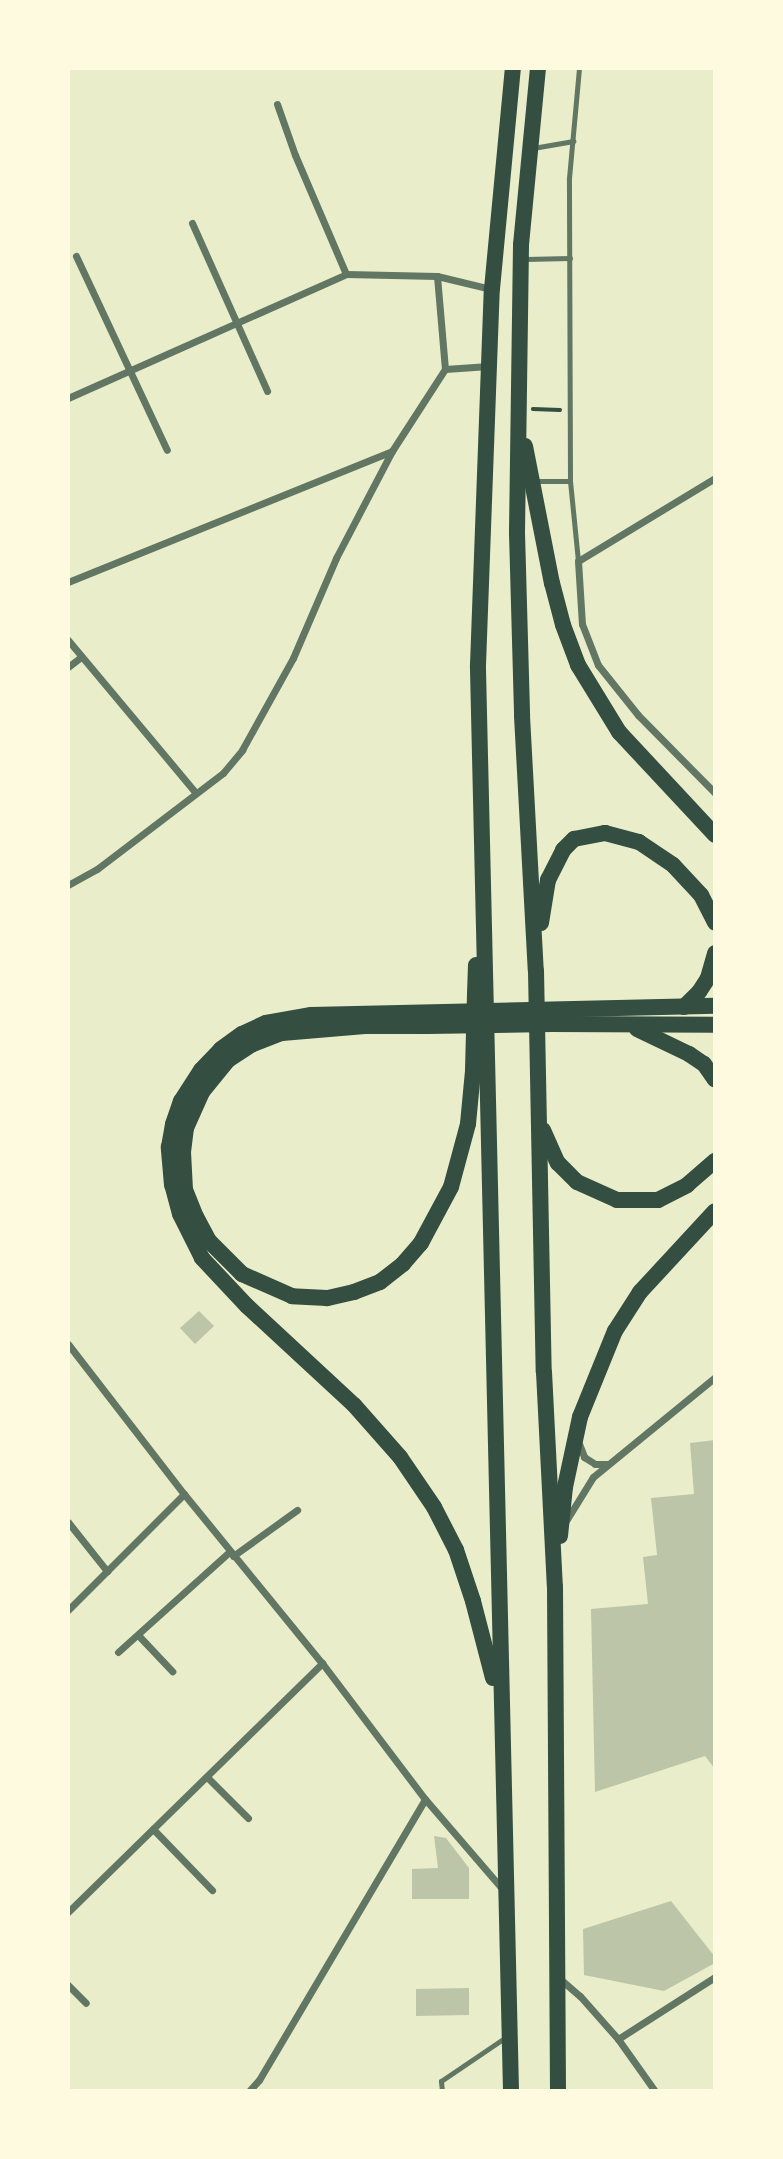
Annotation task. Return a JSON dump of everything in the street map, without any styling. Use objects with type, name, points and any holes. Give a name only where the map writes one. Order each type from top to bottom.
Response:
[{"type":"highway","points":[[511,2091],[500,1711],[496,1387],[478,665],[492,289],[513,68]]},
{"type":"highway","points":[[538,68],[521,259],[517,533],[522,716],[536,971],[544,1372],[555,1587],[558,2091]]},
{"type":"highway","points":[[518,412],[563,625],[590,690],[619,732],[715,835]]},
{"type":"highway","points":[[427,1020],[282,1033],[253,1044],[228,1060],[214,1074],[195,1104],[186,1128],[183,1175],[188,1200],[204,1233],[242,1275],[292,1296],[327,1298],[354,1292],[380,1282],[403,1265],[437,1216],[451,1187],[468,1125],[473,1071],[480,822]]},
{"type":"highway","points":[[536,971],[548,880],[563,850],[574,839],[589,834],[624,835],[658,853],[688,879],[715,923]]},
{"type":"highway","points":[[684,1007],[708,978],[715,953]]},
{"type":"highway","points":[[500,1711],[473,1601],[456,1550],[434,1507],[400,1457],[355,1405],[247,1306],[202,1258],[180,1214],[169,1168],[171,1136],[181,1101],[208,1063],[243,1034],[266,1023],[311,1016],[427,1020],[551,1018],[715,1006]]},
{"type":"highway","points":[[551,1018],[628,1026],[715,1025]]},
{"type":"highway","points":[[628,1026],[668,1041],[689,1054],[704,1064],[715,1080]]},
{"type":"highway","points":[[538,1051],[542,1128],[558,1163],[577,1182],[617,1200],[646,1202],[658,1200],[687,1185],[715,1161]]},
{"type":"highway","points":[[555,1587],[576,1436],[597,1370],[627,1311],[649,1281],[715,1211]]},
{"type":"street","points":[[277,104],[295,155],[346,274]]},
{"type":"street","points":[[192,223],[267,391]]},
{"type":"street","points":[[76,256],[131,368],[167,450]]},
{"type":"street","points":[[68,398],[346,274],[437,276],[492,289]]},
{"type":"street","points":[[68,885],[97,869],[223,773],[242,750],[293,658],[336,558],[392,451],[445,369],[437,276]]},
{"type":"street","points":[[445,369],[490,366]]},
{"type":"street","points":[[68,582],[392,451]]},
{"type":"street","points":[[715,478],[578,561],[582,624],[598,665],[617,690],[715,793]]},
{"type":"street","points":[[68,640],[195,792]]},
{"type":"street","points":[[68,667],[81,657]]},
{"type":"street","points":[[68,1344],[231,1554],[321,1663],[425,1799],[505,1892]]},
{"type":"street","points":[[561,1529],[593,1477],[715,1377]]},
{"type":"street","points":[[576,1436],[584,1457],[595,1464],[607,1464]]},
{"type":"street","points":[[68,1611],[184,1494]]},
{"type":"street","points":[[118,1652],[231,1554],[297,1510]]},
{"type":"street","points":[[68,1522],[107,1571]]},
{"type":"street","points":[[138,1635],[172,1671]]},
{"type":"street","points":[[68,1912],[321,1663]]},
{"type":"street","points":[[207,1777],[248,1818]]},
{"type":"street","points":[[249,2091],[259,2080],[425,1799]]},
{"type":"street","points":[[153,1829],[212,1890]]},
{"type":"street","points":[[618,2039],[715,1977]]},
{"type":"street","points":[[558,1978],[580,1996],[618,2039],[655,2091]]},
{"type":"street","points":[[68,1985],[86,2003]]},
{"type":"lane","points":[[578,561],[570,481],[570,258],[573,141],[579,68]]},
{"type":"lane","points":[[530,149],[573,141]]},
{"type":"lane","points":[[521,259],[570,258]]},
{"type":"lane","points":[[532,481],[570,481]]},
{"type":"lane","points":[[442,2091],[441,2081],[508,2035]]},
{"type":"building","points":[[199,1311],[214,1326],[195,1344],[180,1328]]},
{"type":"building","points":[[715,1440],[715,1769],[705,1756],[595,1792],[591,1609],[648,1604],[643,1557],[657,1555],[651,1498],[694,1494],[690,1443]]},
{"type":"building","points":[[434,1836],[446,1838],[469,1868],[469,1899],[412,1899],[412,1869],[438,1868]]},
{"type":"building","points":[[671,1901],[715,1957],[715,1963],[664,1991],[584,1975],[583,1929]]},
{"type":"building","points":[[469,1988],[469,2015],[416,2016],[416,1989]]}]
